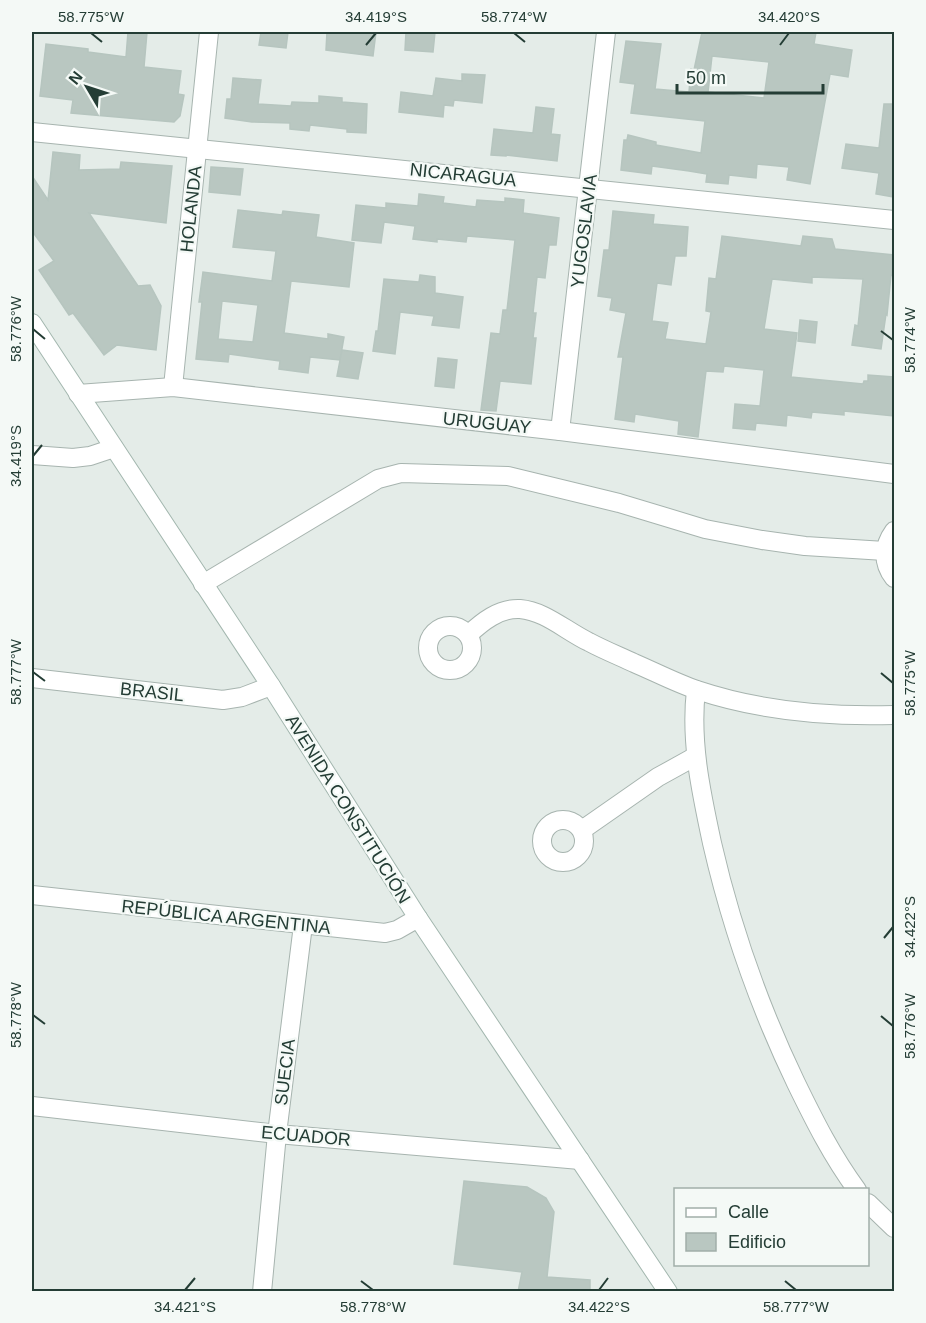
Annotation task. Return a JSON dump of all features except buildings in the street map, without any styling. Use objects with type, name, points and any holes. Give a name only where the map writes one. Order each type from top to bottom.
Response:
[{"type":"street","name":"HOLANDA","points":[[172,387],[209,32]]},
{"type":"street","name":"YUGOSLAVIA","points":[[560,431],[606,32]]},
{"type":"street","name":"NICARAGUA","points":[[32,132],[894,220]]},
{"type":"street","name":"AVENIDA CONSTITUCIÓN","points":[[32,323],[270,686],[418,918],[668,1292]]},
{"type":"street","name":"URUGUAY","points":[[78,394],[172,387],[560,431],[894,474]]},
{"type":"street","points":[[32,455],[73,458],[90,456],[114,448]]},
{"type":"street","points":[[203,584],[378,479],[401,473],[508,476],[620,503],[717,531],[805,546],[885,551]]},
{"type":"street","points":[[894,531],[885,551],[885,562],[894,578]]},
{"type":"street","points":[[468,635],[484,621],[498,613],[517,609],[534,612],[587,642],[696,690],[733,700],[774,707],[848,716],[894,715]]},
{"type":"street","name":"BRASIL","points":[[32,678],[223,700],[242,697],[270,686]]},
{"type":"street","points":[[696,690],[693,713],[696,756],[705,813],[722,885],[745,962],[775,1039],[814,1120],[840,1167],[856,1188]]},
{"type":"street","points":[[582,830],[658,777],[696,756]]},
{"type":"street","name":"REPÚBLICA ARGENTINA","points":[[32,895],[385,933],[397,930],[418,918]]},
{"type":"street","name":"SUECIA","points":[[262,1292],[303,925]]},
{"type":"street","name":"ECUADOR","points":[[32,1106],[278,1134],[580,1160]]},
{"type":"street","points":[[869,1205],[894,1228]]}]
